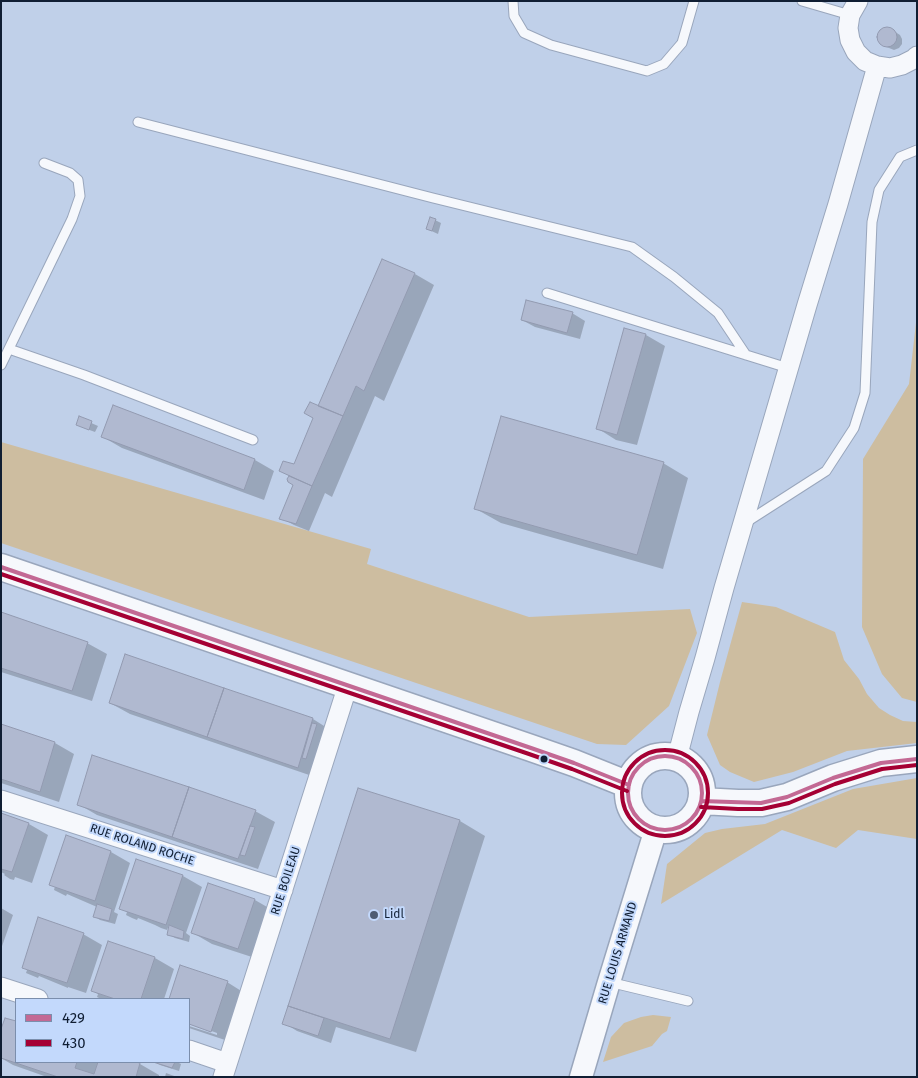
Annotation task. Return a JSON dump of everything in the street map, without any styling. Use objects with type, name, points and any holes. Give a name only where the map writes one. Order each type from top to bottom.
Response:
[{"type":"main road","points":[[1,567],[557,757],[629,785]]},
{"type":"main road","points":[[665,756],[677,758],[687,763],[700,780],[702,790],[701,801],[697,812],[681,826],[670,830],[647,826],[631,808],[628,797],[633,773],[652,758],[665,756]]},
{"type":"main road","points":[[701,801],[761,803],[787,797],[833,778],[881,763],[917,760]]},
{"type":"street","points":[[854,8],[848,28],[850,40],[856,52],[865,61],[877,66],[890,68],[902,66],[917,56]]},
{"type":"street","points":[[677,758],[724,588],[877,66]]},
{"type":"street","name":"RUE BOILEAU","points":[[225,1070],[348,685]]},
{"type":"street","name":"RUE ROLAND ROCHE","points":[[1,800],[283,890]]},
{"type":"street","name":"RUE LOUIS ARMAND","points":[[581,1077],[656,829]]},
{"type":"street","points":[[1,987],[35,998]]},
{"type":"street","points":[[190,1051],[225,1070]]},
{"type":"lane","points":[[513,1],[514,16],[524,33],[551,45],[647,71],[664,64],[682,43],[694,1]]},
{"type":"lane","points":[[802,1],[854,8]]},
{"type":"lane","points":[[138,122],[423,196],[632,247],[674,277],[718,313],[746,355]]},
{"type":"lane","points":[[743,524],[826,471],[854,428],[865,393],[872,222],[879,190],[900,157],[917,150]]},
{"type":"lane","points":[[1,365],[72,220],[80,196],[78,180],[70,173],[44,164]]},
{"type":"lane","points":[[547,293],[788,368]]},
{"type":"lane","points":[[9,349],[253,440]]},
{"type":"lane","points":[[609,982],[688,1001]]},
{"type":"shaded area","points":[[917,314],[917,702],[902,698],[882,674],[862,627],[863,459],[909,384]]},
{"type":"shaded area","points":[[1,442],[371,549],[367,564],[529,617],[690,609],[697,633],[669,706],[626,745],[597,744],[1,543]]},
{"type":"shaded area","points":[[742,602],[776,607],[835,632],[844,660],[879,708],[903,721],[917,722],[917,743],[847,751],[793,772],[754,782],[730,772],[720,765],[707,735]]},
{"type":"shaded area","points":[[917,778],[917,839],[858,830],[836,848],[782,830],[661,904],[667,864],[705,833],[765,824],[853,789]]},
{"type":"shaded area","points":[[653,1015],[671,1017],[667,1031],[652,1046],[603,1062],[611,1037],[624,1023]]},
{"type":"building","points":[[887,27],[894,30],[897,37],[894,44],[887,47],[880,44],[877,37],[880,30]]},
{"type":"building","points":[[430,217],[436,219],[432,231],[426,229]]},
{"type":"building","points":[[382,259],[415,273],[364,391],[356,386],[343,416],[318,406]]},
{"type":"building","points":[[526,300],[573,312],[567,333],[521,320]]},
{"type":"building","points":[[624,328],[646,334],[617,435],[596,429]]},
{"type":"building","points":[[310,402],[343,416],[312,486],[279,471],[283,461],[294,464],[313,418],[304,413]]},
{"type":"building","points":[[113,405],[255,459],[244,490],[101,437]]},
{"type":"building","points":[[79,416],[92,421],[89,430],[76,425]]},
{"type":"building","points":[[501,416],[664,462],[637,555],[474,509]]},
{"type":"building","points":[[289,476],[312,486],[296,524],[279,519],[293,485],[288,482]]},
{"type":"building","points":[[1,612],[88,642],[72,691],[1,668]]},
{"type":"building","points":[[125,654],[224,688],[207,737],[109,703]]},
{"type":"building","points":[[224,688],[313,718],[298,768],[207,737]]},
{"type":"building","points":[[312,723],[317,724],[306,759],[302,758]]},
{"type":"building","points":[[1,724],[55,742],[40,792],[1,779]]},
{"type":"building","points":[[92,755],[189,787],[172,837],[77,805]]},
{"type":"building","points":[[189,787],[256,810],[238,859],[172,837]]},
{"type":"building","name":"Lidl","points":[[358,788],[460,820],[390,1039],[288,1006]]},
{"type":"building","points":[[1,813],[29,823],[12,872],[1,869]]},
{"type":"building","points":[[250,826],[255,827],[245,856],[240,855]]},
{"type":"building","points":[[66,835],[111,851],[95,901],[49,885]]},
{"type":"building","points":[[136,859],[183,875],[166,925],[119,909]]},
{"type":"building","points":[[208,883],[255,899],[238,949],[191,933]]},
{"type":"building","points":[[97,904],[112,909],[109,921],[93,917]]},
{"type":"building","points":[[38,917],[84,933],[67,983],[22,968]]},
{"type":"building","points":[[169,925],[184,931],[183,939],[167,935]]},
{"type":"building","points":[[108,941],[155,957],[141,998],[112,998],[91,991]]},
{"type":"building","points":[[180,965],[228,981],[211,1032],[190,1024],[190,998],[169,998]]},
{"type":"building","points":[[288,1006],[324,1018],[318,1036],[282,1024]]},
{"type":"building","points":[[5,1018],[15,1021],[15,1063],[1,1058],[1,1029]]},
{"type":"building","points":[[16,1063],[77,1063],[75,1068],[94,1074],[98,1063],[140,1063],[136,1077],[58,1077]]},
{"type":"building","points":[[156,1063],[174,1063],[172,1068]]},
{"type":"transit line","name":"429","points":[[1,567],[531,748],[629,785]]},
{"type":"transit line","name":"430","points":[[1,574],[529,754],[627,791]]},
{"type":"transit line","name":"430","points":[[665,750],[682,753],[696,762],[705,776],[708,793],[705,810],[696,824],[682,833],[665,836],[648,833],[634,824],[625,810],[622,793],[625,776],[634,762],[648,753],[665,750]]},
{"type":"transit line","name":"429","points":[[665,756],[679,759],[691,767],[699,779],[702,793],[699,807],[691,819],[679,827],[665,830],[651,827],[639,819],[631,807],[628,793],[631,779],[639,767],[651,759],[665,756]]},
{"type":"transit line","name":"429","points":[[701,801],[761,803],[787,797],[833,778],[881,763],[917,759]]},
{"type":"transit line","name":"430","points":[[701,807],[762,809],[789,803],[835,784],[882,769],[917,765]]},
{"type":"place","name":"Lidl","points":[[374,915]]}]
